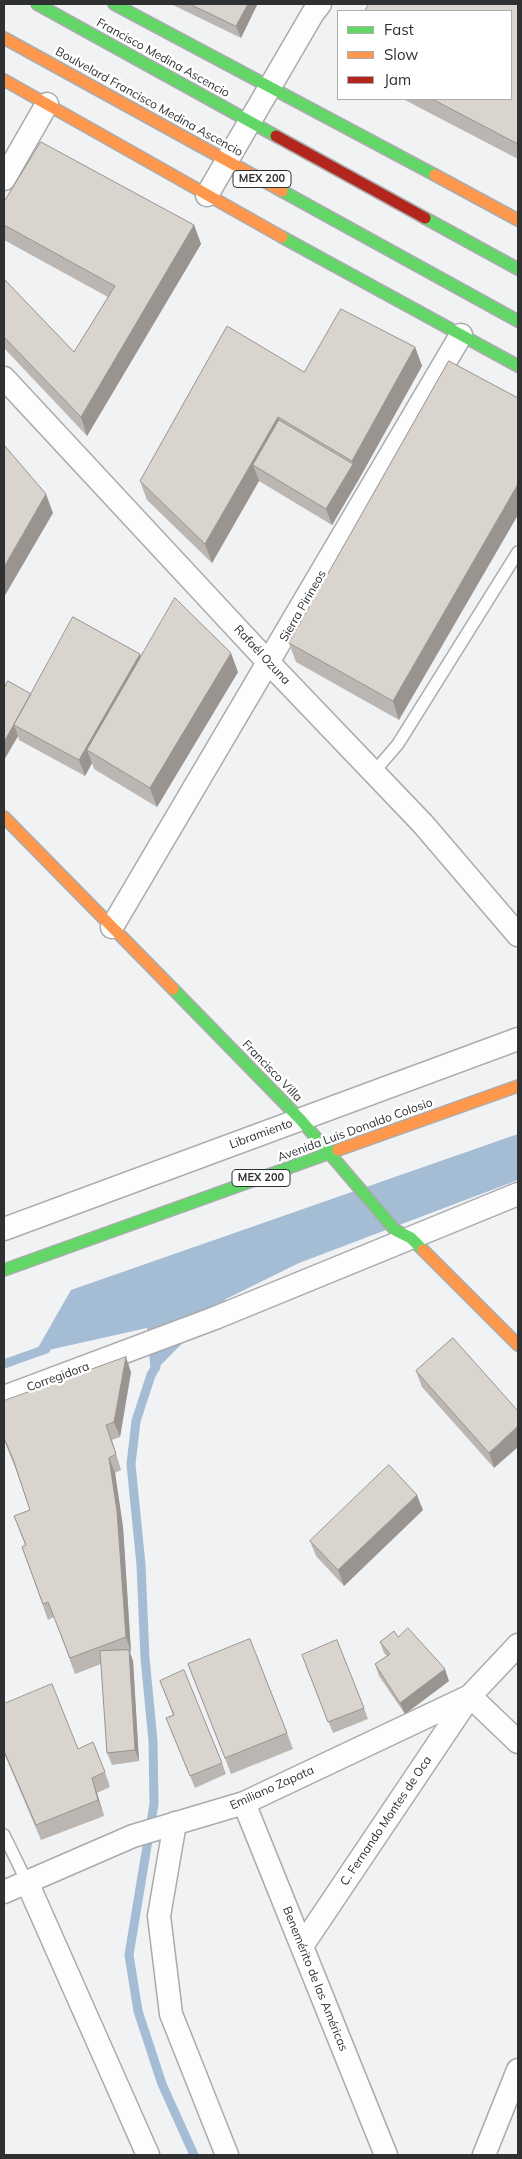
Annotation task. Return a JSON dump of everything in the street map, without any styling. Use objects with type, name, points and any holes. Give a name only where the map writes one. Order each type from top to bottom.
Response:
[{"type":"main road","name":"Francisco Medina Ascencio","points":[[37,4],[250,122]]},
{"type":"main road","points":[[114,4],[518,220]]},
{"type":"main road","name":"Boulvelard Francisco Medina Ascencio","points":[[4,38],[518,321]]},
{"type":"main road","points":[[4,80],[207,195],[518,366]]},
{"type":"main road","points":[[250,122],[518,269]]},
{"type":"main road","name":"Francisco Villa","points":[[6,822],[112,927],[300,1120],[403,1234],[518,1345]]},
{"type":"main road","name":"Avenida Luis Donaldo Colosio","points":[[4,1270],[518,1086]]},
{"type":"street","points":[[207,195],[320,4]]},
{"type":"street","points":[[4,179],[47,104]]},
{"type":"street","name":"Sierra Pirineos","points":[[112,927],[461,335]]},
{"type":"street","name":"Rafaél Ozuna","points":[[4,378],[269,663],[423,824],[518,935]]},
{"type":"street","name":"Libramiento","points":[[4,1230],[518,1038]]},
{"type":"street","name":"Corregidora","points":[[4,1398],[215,1318],[403,1234],[518,1194]]},
{"type":"street","name":"Emiliano Zapata","points":[[4,1892],[133,1836],[244,1802],[470,1696],[518,1645]]},
{"type":"street","points":[[470,1696],[518,1742]]},
{"type":"street","name":"C. Fernando Montes de Oca","points":[[302,1946],[470,1696]]},
{"type":"street","name":"Benemérito de las Américas","points":[[244,1802],[386,2155]]},
{"type":"street","points":[[167,1825],[160,1916],[171,2014],[227,2155]]},
{"type":"street","points":[[27,1882],[148,2155]]},
{"type":"street","points":[[484,2155],[518,2070]]},
{"type":"lane","points":[[374,772],[398,744],[518,552]]},
{"type":"lane","points":[[4,1835],[27,1882]]},
{"type":"water","points":[[518,1134],[518,1180],[299,1263],[226,1299],[151,1375],[147,1328],[35,1353],[71,1290]]},
{"type":"building","points":[[190,4],[248,4],[236,26]]},
{"type":"building","points":[[369,4],[518,4],[518,144],[434,100],[512,100],[512,10],[366,10]]},
{"type":"building","points":[[41,142],[194,225],[81,417],[4,337],[4,279],[74,352],[115,286],[4,225],[4,202]]},
{"type":"building","points":[[341,309],[415,347],[352,461],[278,417],[205,544],[140,481],[227,326],[304,372]]},
{"type":"building","points":[[449,361],[518,398],[518,484],[393,701],[289,643]]},
{"type":"building","points":[[279,420],[353,464],[326,509],[253,465]]},
{"type":"building","points":[[4,445],[46,494],[4,567]]},
{"type":"building","points":[[175,598],[231,653],[150,788],[87,750]]},
{"type":"building","points":[[73,617],[140,654],[79,760],[14,725]]},
{"type":"building","points":[[8,681],[31,694],[4,742],[4,689]]},
{"type":"building","points":[[453,1338],[518,1411],[518,1426],[489,1453],[416,1371]]},
{"type":"building","points":[[126,1357],[114,1422],[106,1425],[116,1454],[109,1458],[117,1511],[126,1637],[70,1658],[48,1602],[43,1604],[22,1547],[26,1545],[14,1516],[30,1510],[4,1438],[4,1401]]},
{"type":"building","points":[[389,1465],[417,1495],[338,1570],[310,1541]]},
{"type":"building","points":[[408,1628],[445,1669],[400,1703],[375,1664],[390,1654],[380,1642],[394,1631],[398,1637]]},
{"type":"building","points":[[250,1639],[287,1733],[225,1758],[188,1664]]},
{"type":"building","points":[[337,1640],[364,1708],[328,1722],[302,1655]]},
{"type":"building","points":[[129,1650],[135,1750],[107,1753],[100,1651]]},
{"type":"building","points":[[184,1670],[222,1763],[190,1776],[166,1718],[174,1715],[160,1681]]},
{"type":"building","points":[[52,1684],[78,1749],[93,1742],[105,1772],[92,1778],[98,1800],[36,1825],[4,1751],[4,1704]]},
{"type":"waterway","points":[[4,1364],[46,1349]]},
{"type":"waterway","points":[[156,1367],[151,1375],[136,1421],[131,1464],[141,1565],[145,1658],[153,1741],[154,1804],[129,1955],[138,2011],[162,2084],[194,2155]]},
{"type":"traffic: fast","points":[[37,4],[276,136]]},
{"type":"traffic: fast","points":[[114,4],[435,175]]},
{"type":"traffic: fast","points":[[282,191],[518,321]]},
{"type":"traffic: fast","points":[[425,218],[518,269]]},
{"type":"traffic: fast","points":[[282,237],[518,366]]},
{"type":"traffic: fast","points":[[173,989],[300,1119],[395,1230],[411,1238],[423,1250]]},
{"type":"traffic: fast","points":[[4,1270],[338,1150]]},
{"type":"traffic: slow","points":[[4,38],[282,191]]},
{"type":"traffic: slow","points":[[4,80],[282,237]]},
{"type":"traffic: slow","points":[[435,175],[518,220]]},
{"type":"traffic: slow","points":[[4,817],[173,989]]},
{"type":"traffic: slow","points":[[338,1150],[518,1086]]},
{"type":"traffic: slow","points":[[423,1250],[518,1345]]},
{"type":"traffic: jam","points":[[276,136],[425,218]]}]
